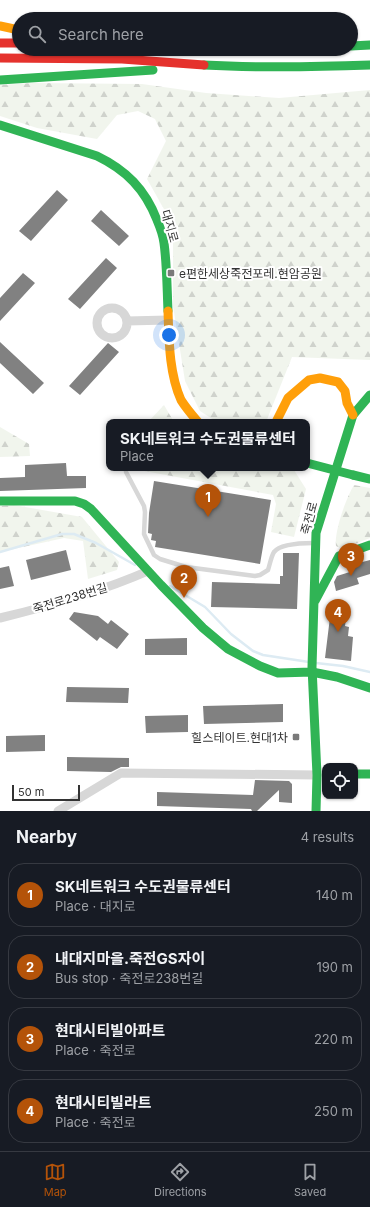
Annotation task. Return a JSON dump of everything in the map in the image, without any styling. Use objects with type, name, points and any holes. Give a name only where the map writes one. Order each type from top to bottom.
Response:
[{"type":"main road","points":[[0,26],[12,29]]},
{"type":"main road","points":[[0,43],[12,43]]},
{"type":"main road","points":[[358,46],[370,45]]},
{"type":"main road","points":[[0,58],[122,59],[223,66],[311,67],[370,65]]},
{"type":"main road","points":[[0,80],[223,66]]},
{"type":"main road","name":"대지로","points":[[0,125],[96,156],[111,163],[136,183],[145,196],[154,210],[160,225],[164,242],[170,352],[175,380],[179,394],[186,408],[195,419]]},
{"type":"main road","points":[[278,419],[288,398],[309,380],[320,378],[338,382],[345,391],[347,404],[353,415]]},
{"type":"main road","name":"죽전로","points":[[312,670],[316,533],[353,415],[370,395]]},
{"type":"main road","points":[[310,464],[370,479]]},
{"type":"main road","points":[[0,501],[75,501],[84,504],[91,509],[145,572],[161,585],[203,628],[228,649],[260,666],[278,673],[312,670],[370,688]]},
{"type":"main road","points":[[313,606],[339,556],[370,545]]},
{"type":"main road","points":[[312,670],[321,775],[316,811]]},
{"type":"main road","points":[[358,774],[370,774]]},
{"type":"street","points":[[109,308],[119,310],[126,316],[127,321],[126,331],[114,342],[99,330],[97,322],[101,313],[109,308]]},
{"type":"street","points":[[127,321],[168,320]]},
{"type":"street","name":"죽전로238번길","points":[[0,618],[48,607],[116,584],[145,572]]},
{"type":"street","points":[[58,811],[121,773],[321,775]]},
{"type":"lane","points":[[126,472],[144,506],[144,534],[154,555],[160,559],[186,568],[255,576],[268,570],[272,556],[278,548],[284,545],[315,543]]},
{"type":"green space","points":[[33,83],[142,84],[206,93],[279,98],[370,90],[370,360],[292,357],[267,419],[212,419],[200,411],[185,381],[173,306],[173,225],[147,179],[166,141],[155,119],[138,111],[117,115],[97,139],[37,128],[0,116],[0,85]]},
{"type":"green space","points":[[164,405],[172,419],[151,419]]},
{"type":"green space","points":[[0,427],[29,444],[30,456],[0,457]]},
{"type":"green space","points":[[144,471],[295,471],[306,489],[294,537],[271,532],[276,504],[273,495]]},
{"type":"green space","points":[[354,485],[370,488],[370,538],[342,549],[336,546],[337,532],[344,506]]},
{"type":"green space","points":[[14,505],[82,517],[119,562],[117,570],[88,579],[83,541],[64,538],[0,552],[0,506]]},
{"type":"building","points":[[57,190],[68,200],[31,241],[19,231]]},
{"type":"building","points":[[101,210],[129,236],[119,246],[91,221]]},
{"type":"building","points":[[106,258],[117,268],[80,309],[68,299]]},
{"type":"building","points":[[23,273],[35,283],[0,321],[0,298]]},
{"type":"building","points":[[0,342],[44,383],[33,394],[0,363]]},
{"type":"building","points":[[108,343],[119,352],[80,395],[69,386]]},
{"type":"building","points":[[66,463],[67,476],[86,476],[86,488],[0,491],[0,478],[25,477],[25,465]]},
{"type":"building","points":[[154,481],[271,500],[260,564],[155,547],[156,541],[151,540],[152,534],[148,533],[149,513]]},
{"type":"building","points":[[66,550],[71,570],[31,580],[26,560]]},
{"type":"building","points":[[283,553],[299,553],[297,609],[211,607],[212,582],[280,584],[280,576],[283,576]]},
{"type":"building","points":[[370,560],[370,574],[357,578],[359,584],[336,591],[334,582],[337,576],[353,571],[351,565]]},
{"type":"building","points":[[9,566],[14,586],[0,589],[0,568]]},
{"type":"building","points":[[331,609],[347,611],[345,626],[349,627],[348,636],[353,637],[351,661],[325,658]]},
{"type":"building","points":[[74,612],[98,616],[108,624],[111,620],[129,634],[117,649],[100,637],[97,641],[69,619]]},
{"type":"building","points":[[187,638],[187,655],[145,655],[145,639]]},
{"type":"building","points":[[67,687],[129,688],[128,703],[66,702]]},
{"type":"building","points":[[283,704],[283,722],[204,724],[203,706]]},
{"type":"building","points":[[188,715],[188,732],[146,733],[145,716]]},
{"type":"building","points":[[45,735],[45,751],[6,752],[6,736]]},
{"type":"building","points":[[67,757],[129,758],[129,767],[121,767],[111,772],[67,771]]},
{"type":"building","points":[[255,780],[289,781],[292,784],[292,803],[279,802],[279,790],[257,811],[252,811],[251,809],[157,806],[157,792],[253,795]]},
{"type":"waterway","points":[[0,552],[62,534],[74,534],[96,543],[135,565]]},
{"type":"waterway","points":[[170,586],[205,607],[231,634],[253,651],[263,655],[309,662]]},
{"type":"waterway","points":[[316,663],[343,666],[370,672]]},
{"type":"traffic: fast","points":[[358,46],[370,45]]},
{"type":"traffic: fast","points":[[204,65],[245,67],[370,65]]},
{"type":"traffic: fast","points":[[0,80],[153,70]]},
{"type":"traffic: fast","points":[[0,125],[97,156],[126,174],[147,199],[162,234],[166,260],[168,311]]},
{"type":"traffic: fast","points":[[316,811],[317,775],[312,667],[316,533],[353,415],[370,395]]},
{"type":"traffic: fast","points":[[310,464],[353,475]]},
{"type":"traffic: fast","points":[[353,475],[370,479]]},
{"type":"traffic: fast","points":[[0,501],[75,501],[84,504],[91,509],[203,628],[228,649],[260,666],[278,673],[312,672],[337,677],[370,688]]},
{"type":"traffic: fast","points":[[315,601],[339,556],[370,545]]},
{"type":"traffic: fast","points":[[358,774],[370,774]]},
{"type":"traffic: slow","points":[[0,26],[12,29]]},
{"type":"traffic: slow","points":[[168,311],[170,356],[174,379],[181,400],[195,419]]},
{"type":"traffic: slow","points":[[278,419],[288,398],[309,380],[320,378],[338,382],[345,391],[347,403],[353,415]]},
{"type":"traffic: jam","points":[[0,43],[12,43]]},
{"type":"traffic: jam","points":[[0,58],[122,59],[204,65]]},
{"type":"place","name":"e편한세상죽전포레.현암공원","points":[[171,273]]},
{"type":"place","name":"SK네트워크 수도권물류센터","points":[[208,517]]},
{"type":"place","name":"현대시티빌아파트","points":[[351,576]]},
{"type":"place","name":"내대지마을.죽전GS자이","points":[[184,598]]},
{"type":"place","name":"현대시티빌라트","points":[[338,632]]},
{"type":"place","name":"힐스테이트.현대1차","points":[[296,737]]}]
